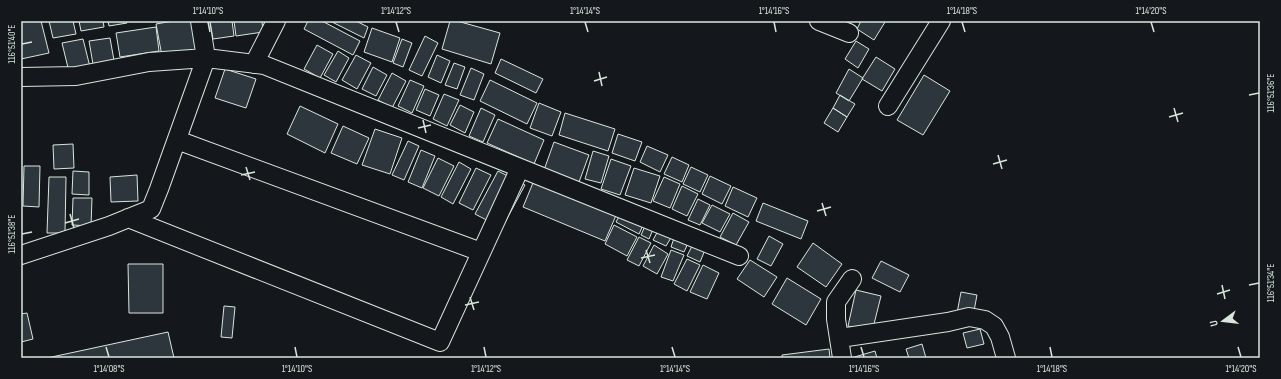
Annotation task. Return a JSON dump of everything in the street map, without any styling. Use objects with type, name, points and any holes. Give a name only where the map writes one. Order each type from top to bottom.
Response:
[{"type":"street","points":[[21,255],[128,218],[151,208],[206,58],[200,21]]},
{"type":"street","points":[[254,64],[276,21]]},
{"type":"street","points":[[820,21],[849,34]]},
{"type":"street","points":[[888,106],[940,21]]},
{"type":"street","points":[[21,76],[76,76],[150,62],[206,58],[264,65],[739,256]]},
{"type":"street","points":[[177,140],[482,252]]},
{"type":"street","points":[[128,218],[440,342],[520,168]]},
{"type":"street","points":[[842,358],[836,319],[836,302],[852,279]]},
{"type":"street","points":[[840,338],[948,322],[969,317],[986,320],[994,326],[1000,336],[1006,358]]},
{"type":"building","points":[[21,21],[41,21],[49,53],[21,59]]},
{"type":"building","points":[[49,21],[73,21],[76,34],[53,38]]},
{"type":"building","points":[[79,21],[103,21],[104,27],[81,31]]},
{"type":"building","points":[[108,21],[127,21],[127,23],[109,26]]},
{"type":"building","points":[[173,21],[192,21],[197,50],[162,56],[156,24]]},
{"type":"building","points":[[210,21],[232,21],[234,36],[213,39]]},
{"type":"building","points":[[234,21],[262,21],[263,32],[236,36]]},
{"type":"building","points":[[308,21],[322,21],[360,41],[353,55],[304,29]]},
{"type":"building","points":[[330,21],[356,21],[368,27],[364,38]]},
{"type":"building","points":[[450,21],[457,21],[500,33],[491,64],[442,49]]},
{"type":"building","points":[[861,21],[885,22],[874,40],[857,29]]},
{"type":"building","points":[[156,27],[159,51],[120,57],[116,33]]},
{"type":"building","points":[[372,28],[400,38],[392,62],[364,52]]},
{"type":"building","points":[[425,36],[438,43],[422,76],[409,70]]},
{"type":"building","points":[[110,38],[115,66],[94,70],[89,41]]},
{"type":"building","points":[[83,39],[91,71],[70,76],[62,43]]},
{"type":"building","points":[[402,39],[412,43],[403,67],[393,63]]},
{"type":"building","points":[[856,41],[869,49],[858,68],[845,59]]},
{"type":"building","points":[[317,45],[333,54],[320,78],[304,69]]},
{"type":"building","points":[[338,51],[349,58],[336,82],[324,75]]},
{"type":"building","points":[[356,55],[371,63],[357,89],[342,80]]},
{"type":"building","points":[[437,55],[450,61],[441,83],[428,77]]},
{"type":"building","points":[[876,57],[895,69],[882,91],[862,79]]},
{"type":"building","points":[[501,59],[543,79],[536,93],[495,73]]},
{"type":"building","points":[[454,63],[465,67],[457,89],[445,85]]},
{"type":"building","points":[[373,67],[387,75],[376,96],[362,89]]},
{"type":"building","points":[[471,68],[484,74],[474,100],[460,95]]},
{"type":"building","points":[[225,69],[256,79],[246,108],[215,98]]},
{"type":"building","points":[[849,69],[863,78],[849,101],[836,93]]},
{"type":"building","points":[[392,73],[406,81],[392,108],[378,100]]},
{"type":"building","points":[[924,75],[950,91],[923,135],[897,120]]},
{"type":"building","points":[[410,80],[424,86],[412,113],[398,106]]},
{"type":"building","points":[[490,80],[537,103],[527,124],[480,101]]},
{"type":"building","points":[[425,89],[439,95],[430,116],[416,110]]},
{"type":"building","points":[[444,94],[459,100],[447,126],[433,119]]},
{"type":"building","points":[[840,95],[855,104],[847,117],[833,108]]},
{"type":"building","points":[[539,103],[561,112],[552,136],[530,128]]},
{"type":"building","points":[[460,105],[474,112],[465,133],[450,125]]},
{"type":"building","points":[[300,106],[338,124],[325,153],[287,134]]},
{"type":"building","points":[[481,108],[495,115],[483,142],[469,136]]},
{"type":"building","points":[[833,108],[847,117],[838,132],[824,123]]},
{"type":"building","points":[[565,113],[615,129],[608,151],[559,135]]},
{"type":"building","points":[[498,119],[544,140],[534,164],[487,143]]},
{"type":"building","points":[[343,126],[369,138],[357,164],[331,153]]},
{"type":"building","points":[[375,129],[402,138],[390,174],[362,165]]},
{"type":"building","points":[[618,134],[642,142],[635,161],[612,153]]},
{"type":"building","points":[[408,141],[419,146],[404,180],[392,175]]},
{"type":"building","points":[[554,142],[589,155],[579,182],[544,170]]},
{"type":"building","points":[[73,144],[74,168],[54,169],[53,145]]},
{"type":"building","points":[[647,146],[668,155],[660,172],[640,162]]},
{"type":"building","points":[[421,150],[435,156],[422,188],[408,182]]},
{"type":"building","points":[[593,151],[609,156],[601,183],[585,179]]},
{"type":"building","points":[[672,157],[689,165],[682,182],[664,174]]},
{"type":"building","points":[[438,158],[454,166],[439,196],[423,188]]},
{"type":"building","points":[[611,159],[631,166],[620,195],[601,189]]},
{"type":"building","points":[[459,162],[471,169],[453,204],[441,197]]},
{"type":"building","points":[[24,166],[40,166],[39,207],[23,206]]},
{"type":"building","points":[[691,167],[708,175],[700,192],[683,184]]},
{"type":"building","points":[[476,168],[491,175],[473,210],[459,203]]},
{"type":"building","points":[[634,168],[660,176],[651,203],[625,195]]},
{"type":"building","points":[[73,171],[89,172],[89,195],[72,194]]},
{"type":"building","points":[[498,171],[525,185],[502,228],[475,214]]},
{"type":"building","points":[[137,175],[138,201],[111,202],[110,177]]},
{"type":"building","points":[[710,176],[731,186],[722,204],[702,194]]},
{"type":"building","points":[[49,177],[66,177],[65,233],[47,233]]},
{"type":"building","points":[[664,177],[680,184],[670,208],[653,201]]},
{"type":"building","points":[[535,178],[617,213],[605,241],[523,207]]},
{"type":"building","points":[[682,186],[698,194],[687,216],[672,209]]},
{"type":"building","points":[[733,187],[757,198],[748,217],[725,206]]},
{"type":"building","points":[[73,198],[92,198],[91,226],[72,225]]},
{"type":"building","points":[[698,199],[710,205],[700,225],[688,220]]},
{"type":"building","points":[[763,203],[808,221],[801,239],[756,221]]},
{"type":"building","points":[[712,205],[730,214],[720,232],[702,223]]},
{"type":"building","points":[[622,211],[644,223],[639,234],[616,222]]},
{"type":"building","points":[[733,213],[749,222],[736,245],[720,237]]},
{"type":"building","points":[[646,224],[654,227],[649,239],[641,235]]},
{"type":"building","points":[[614,225],[637,237],[627,256],[605,244]]},
{"type":"building","points":[[659,229],[672,236],[666,246],[653,240]]},
{"type":"building","points":[[675,235],[689,241],[684,252],[671,247]]},
{"type":"building","points":[[769,236],[783,244],[771,266],[757,259]]},
{"type":"building","points":[[639,237],[651,243],[639,266],[627,260]]},
{"type":"building","points":[[813,243],[842,264],[826,287],[797,267]]},
{"type":"building","points":[[693,244],[705,250],[700,262],[687,256]]},
{"type":"building","points":[[654,245],[668,254],[657,274],[643,266]]},
{"type":"building","points":[[671,250],[684,255],[673,281],[661,277]]},
{"type":"building","points":[[687,259],[700,265],[687,291],[674,284]]},
{"type":"building","points":[[750,260],[777,277],[764,297],[737,279]]},
{"type":"building","points":[[881,261],[909,275],[900,292],[872,278]]},
{"type":"building","points":[[128,264],[163,264],[163,313],[129,313]]},
{"type":"building","points":[[703,265],[719,273],[707,299],[690,292]]},
{"type":"building","points":[[787,278],[821,299],[806,325],[772,304]]},
{"type":"building","points":[[856,290],[881,296],[872,332],[848,326]]},
{"type":"building","points":[[961,292],[977,295],[973,316],[957,313]]},
{"type":"building","points":[[224,306],[235,307],[232,338],[221,337]]},
{"type":"building","points":[[27,313],[33,339],[21,342],[21,314]]},
{"type":"building","points":[[980,329],[984,344],[967,348],[963,333]]},
{"type":"building","points":[[168,332],[174,358],[47,358]]},
{"type":"building","points":[[922,344],[926,358],[909,358],[906,349]]},
{"type":"building","points":[[829,349],[830,358],[782,358],[782,355]]},
{"type":"building","points":[[875,351],[877,358],[851,358]]}]
